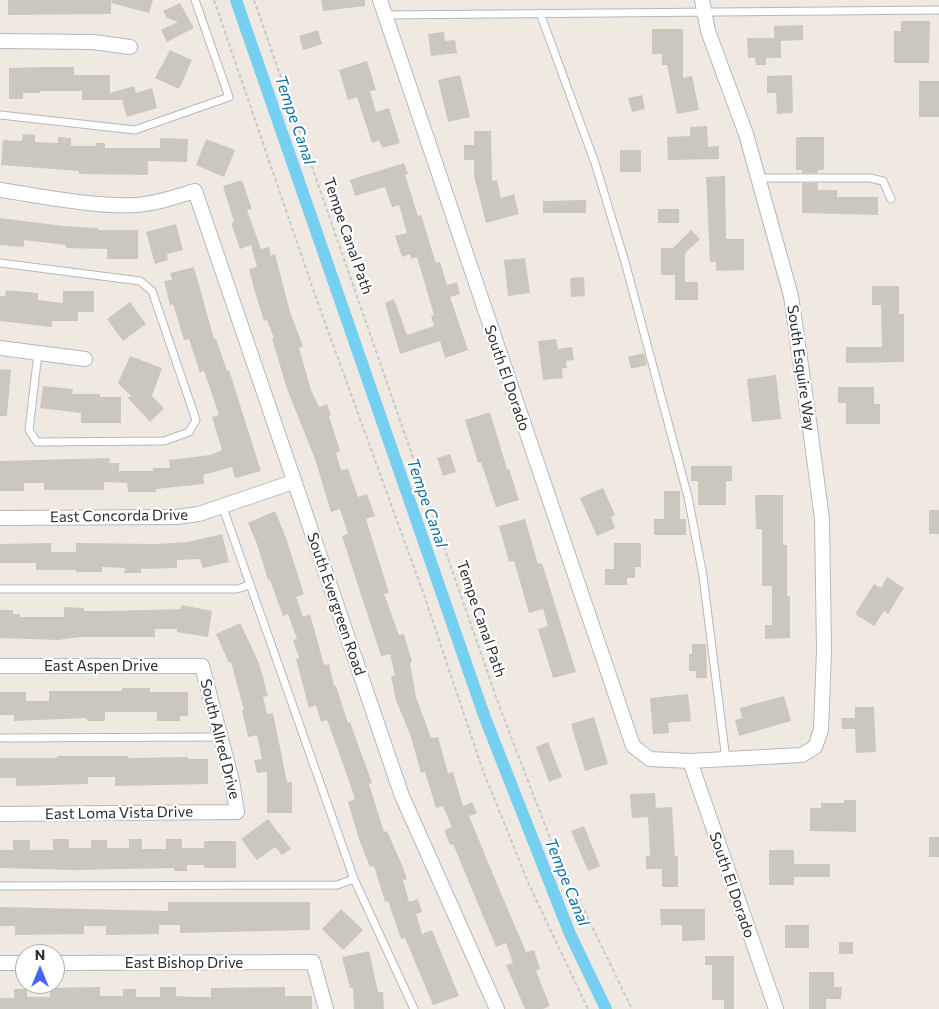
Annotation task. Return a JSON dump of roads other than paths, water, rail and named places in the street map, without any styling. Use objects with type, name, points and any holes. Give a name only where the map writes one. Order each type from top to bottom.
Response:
[{"type":"street","name":"South El Dorado","points":[[380,0],[633,746],[650,759],[690,761],[776,1009]]},
{"type":"street","name":"South Esquire Way","points":[[702,6],[758,178],[791,296],[822,519],[824,650],[821,730],[815,747],[802,755],[726,760]]},
{"type":"street","points":[[0,41],[92,42],[130,47]]},
{"type":"street","name":"South Evergreen Road","points":[[0,190],[105,204],[135,205],[161,201],[195,191],[402,796],[497,1009]]},
{"type":"street","points":[[0,348],[86,359]]},
{"type":"street","name":"East Concorda Drive","points":[[0,518],[176,517],[199,514],[293,482]]},
{"type":"street","name":"East Aspen Drive","points":[[0,666],[202,666]]},
{"type":"street","name":"South Allred Drive","points":[[202,666],[232,781],[237,812]]},
{"type":"street","points":[[690,761],[726,760]]},
{"type":"street","name":"East Loma Vista Drive","points":[[0,814],[237,812]]},
{"type":"street","name":"East Bishop Drive","points":[[65,963],[313,962],[326,1009]]},
{"type":"street","points":[[0,963],[15,963]]},
{"type":"lane","points":[[0,115],[135,130],[229,97],[195,0]]},
{"type":"lane","points":[[386,15],[540,13],[702,6],[939,10]]},
{"type":"lane","points":[[540,13],[595,163],[625,262],[688,497],[703,576],[726,760]]},
{"type":"lane","points":[[758,178],[870,178],[883,181],[891,198]]},
{"type":"lane","points":[[0,263],[140,281],[152,291],[196,420],[190,432],[164,441],[37,442],[30,430],[38,353]]},
{"type":"lane","points":[[222,505],[354,879],[414,1009]]},
{"type":"lane","points":[[0,589],[237,589],[250,585]]},
{"type":"lane","points":[[0,738],[221,737]]},
{"type":"lane","points":[[0,886],[337,885],[354,879]]},
{"type":"waterway","name":"Tempe Canal","points":[[236,0],[485,718],[570,934],[606,1009]]}]
